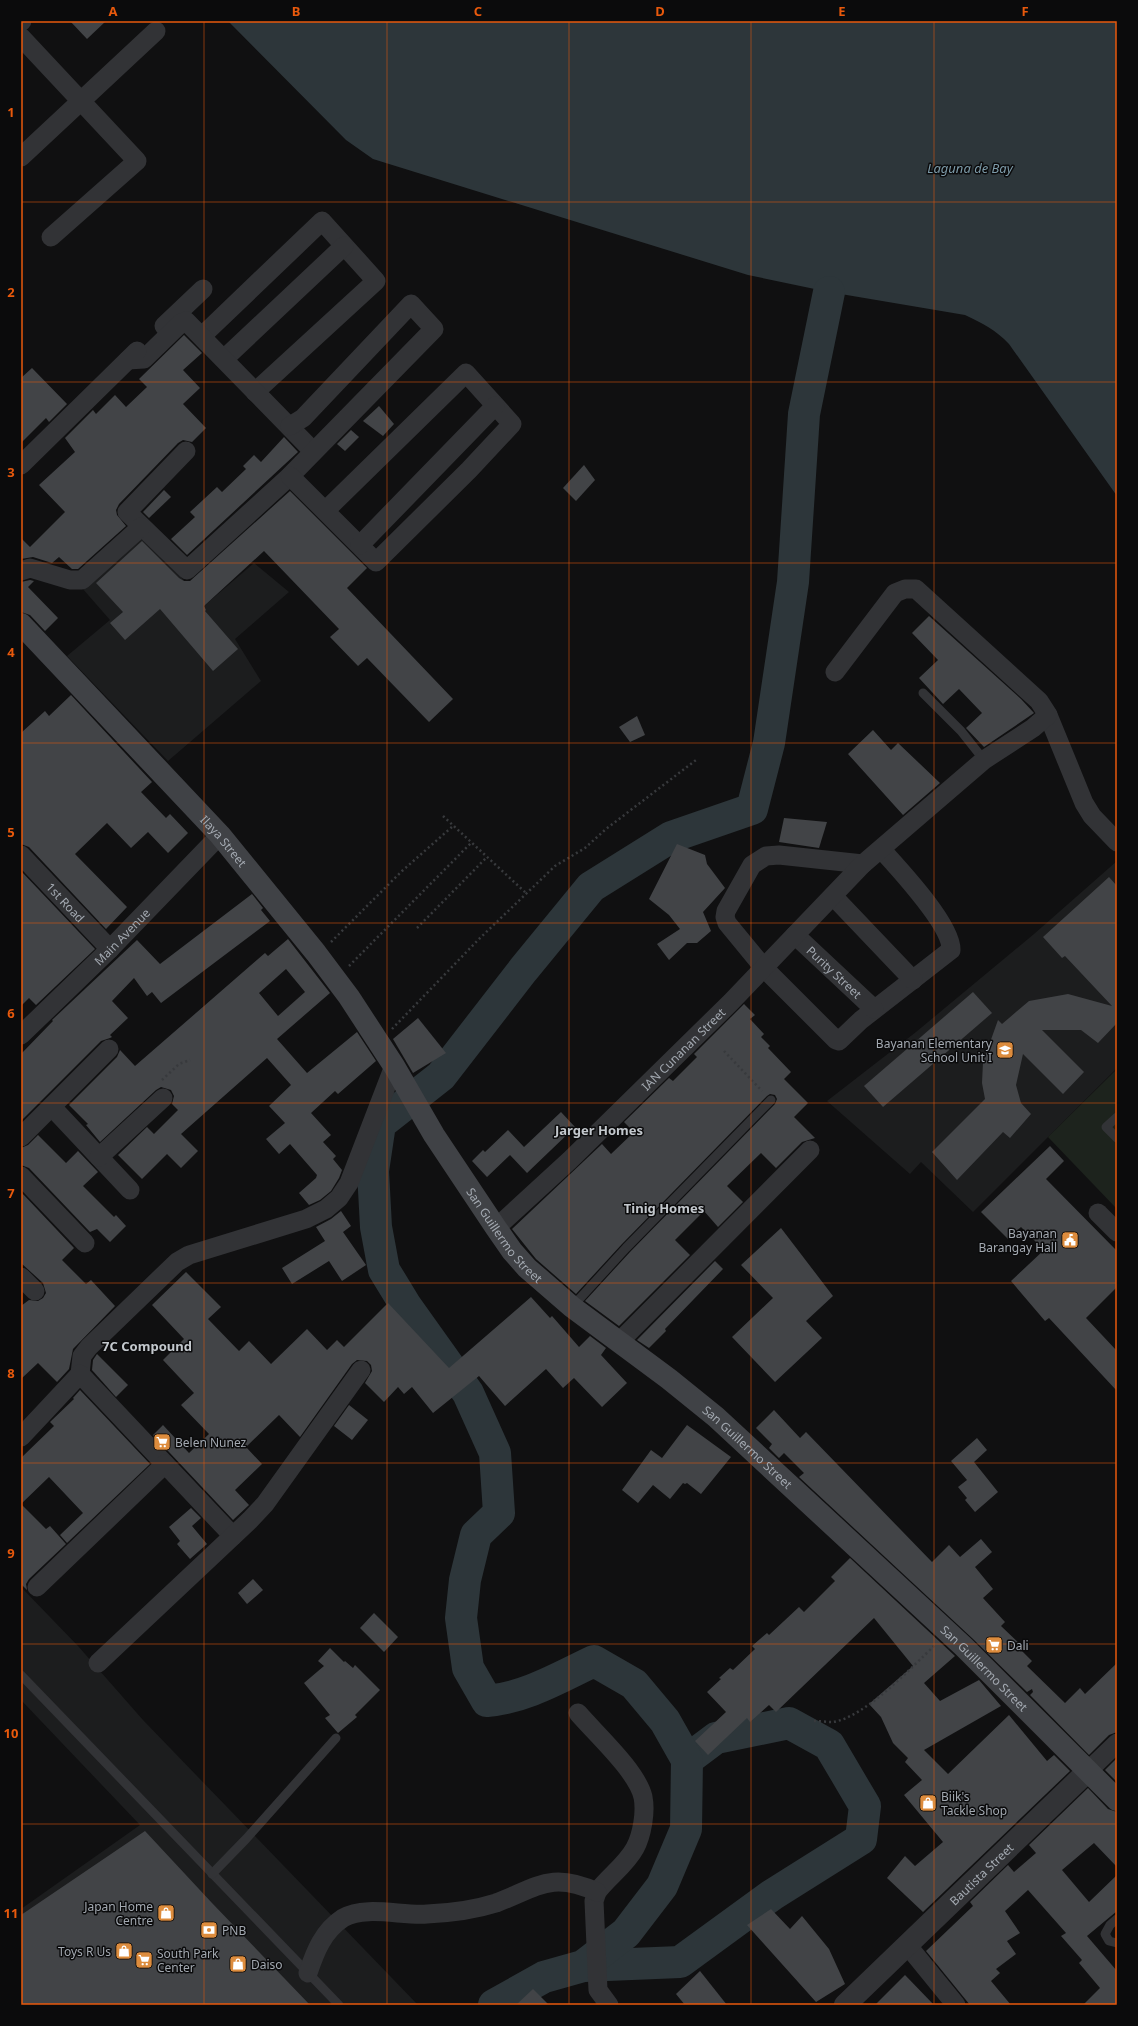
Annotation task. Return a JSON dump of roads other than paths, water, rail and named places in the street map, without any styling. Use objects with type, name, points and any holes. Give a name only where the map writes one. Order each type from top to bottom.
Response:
[{"type":"main road","name":"Ilaya Street","points":[[21,624],[220,835],[336,979],[398,1072]]},
{"type":"main road","name":"San Guillermo Street","points":[[398,1072],[434,1135],[496,1228],[527,1268],[572,1307],[716,1417],[949,1633],[1089,1770],[1117,1800]]},
{"type":"street","points":[[21,157],[156,31]]},
{"type":"street","points":[[21,36],[80,102],[137,161],[51,236]]},
{"type":"street","points":[[202,336],[322,222],[376,281],[255,392]]},
{"type":"street","points":[[224,359],[344,246]]},
{"type":"street","points":[[21,465],[202,289]]},
{"type":"street","points":[[186,451],[128,512],[141,527],[187,570],[290,476],[434,329],[411,304],[303,418],[290,426]]},
{"type":"street","points":[[128,360],[144,359],[181,323],[186,321],[314,451]]},
{"type":"street","points":[[290,476],[325,511],[360,545],[376,562],[469,470],[512,424],[466,373],[325,511]]},
{"type":"street","points":[[360,545],[495,406]]},
{"type":"street","points":[[21,571],[30,568],[70,580],[82,580],[141,527]]},
{"type":"street","points":[[835,672],[895,593],[905,589],[916,589],[1039,701],[1048,715],[1084,803],[1092,816],[1117,842]]},
{"type":"street","name":"IAN Cunanan Street","points":[[496,1228],[570,1160],[764,968],[863,864],[984,760],[1014,741],[1048,715]]},
{"type":"street","name":"Main Avenue","points":[[24,1027],[110,948],[220,835]]},
{"type":"street","points":[[863,864],[779,855],[766,856],[752,865],[726,911],[725,917],[727,923],[764,968],[836,1040],[842,1040],[860,1020],[914,980],[951,950],[951,944],[946,933],[921,895],[881,849]]},
{"type":"street","name":"1st Road","points":[[21,855],[110,948]]},
{"type":"street","points":[[832,896],[914,980]]},
{"type":"street","name":"Purity Street","points":[[795,935],[874,1009]]},
{"type":"street","points":[[21,1137],[109,1049]]},
{"type":"street","points":[[21,1437],[80,1374],[82,1356],[89,1347],[177,1262],[190,1255],[306,1219],[326,1209],[339,1198],[350,1183],[398,1072]]},
{"type":"street","points":[[99,1157],[161,1090]]},
{"type":"street","points":[[52,1107],[130,1190]]},
{"type":"street","points":[[619,1342],[810,1150]]},
{"type":"street","points":[[21,1176],[85,1243]]},
{"type":"street","points":[[1098,1213],[1117,1232]]},
{"type":"street","points":[[21,1277],[35,1291]]},
{"type":"street","points":[[98,1663],[265,1504],[361,1370]]},
{"type":"street","points":[[80,1374],[233,1536]]},
{"type":"street","points":[[37,1587],[165,1464]]},
{"type":"street","points":[[578,1713],[627,1769],[638,1786],[643,1798],[643,1816],[635,1848],[596,1892],[594,1901],[598,1990],[609,2005]]},
{"type":"street","name":"Bautista Street","points":[[845,2005],[908,1946],[1117,1743]]},
{"type":"street","points":[[308,1973],[315,1952],[330,1930],[343,1918],[360,1912],[426,1914],[474,1909],[536,1886],[554,1881],[570,1882],[596,1892]]},
{"type":"street","points":[[908,1946],[956,2005]]},
{"type":"lane","points":[[923,693],[961,731],[984,760]]},
{"type":"lane","points":[[572,1307],[626,1248],[771,1100]]},
{"type":"lane","points":[[1117,1116],[1106,1127],[1117,1138]]},
{"type":"lane","points":[[21,1675],[339,2005]]},
{"type":"lane","points":[[212,1874],[246,1839],[336,1738]]},
{"type":"lane","points":[[1117,1919],[1110,1925],[1105,1934],[1109,1941],[1117,1943]]},
{"type":"water","name":"Laguna de Bay","points":[[228,21],[1117,21],[1117,496],[1009,344],[983,324],[965,315],[829,292],[748,275],[373,159],[346,140]]},
{"type":"waterway","points":[[494,2005],[544,1977],[583,1966],[626,1933],[662,1886],[686,1829],[687,1760],[665,1721],[634,1684],[594,1661],[529,1691],[515,1696],[487,1701],[468,1668],[461,1618],[465,1580],[476,1535],[499,1513],[495,1453],[468,1393],[406,1306],[384,1270],[376,1227],[373,1171],[380,1124],[441,1076],[523,970],[591,887],[671,837],[752,809],[769,743],[793,582],[804,414],[829,292]]},
{"type":"waterway","points":[[583,1966],[680,1962],[772,1895],[861,1839],[865,1806],[829,1745],[789,1723],[716,1738],[692,1756]]},
{"type":"place","name":"Bayanan Elementary School Unit I","points":[[1005,1050]]},
{"type":"place","name":"Bayanan Barangay Hall","points":[[1070,1240]]},
{"type":"place","name":"Belen Nunez","points":[[162,1442]]},
{"type":"place","name":"Dali","points":[[994,1645]]},
{"type":"place","name":"Biik's Tackle Shop","points":[[928,1803]]},
{"type":"place","name":"Japan Home Centre","points":[[166,1913]]},
{"type":"place","name":"PNB","points":[[209,1930]]},
{"type":"place","name":"Toys R Us","points":[[124,1951]]},
{"type":"place","name":"South Park Center","points":[[144,1960]]},
{"type":"place","name":"Daiso","points":[[238,1964]]},
{"type":"district","name":"Jarger Homes","points":[[599,1130]]},
{"type":"district","name":"Tinig Homes","points":[[664,1208]]},
{"type":"district","name":"7C Compound","points":[[147,1346]]}]
